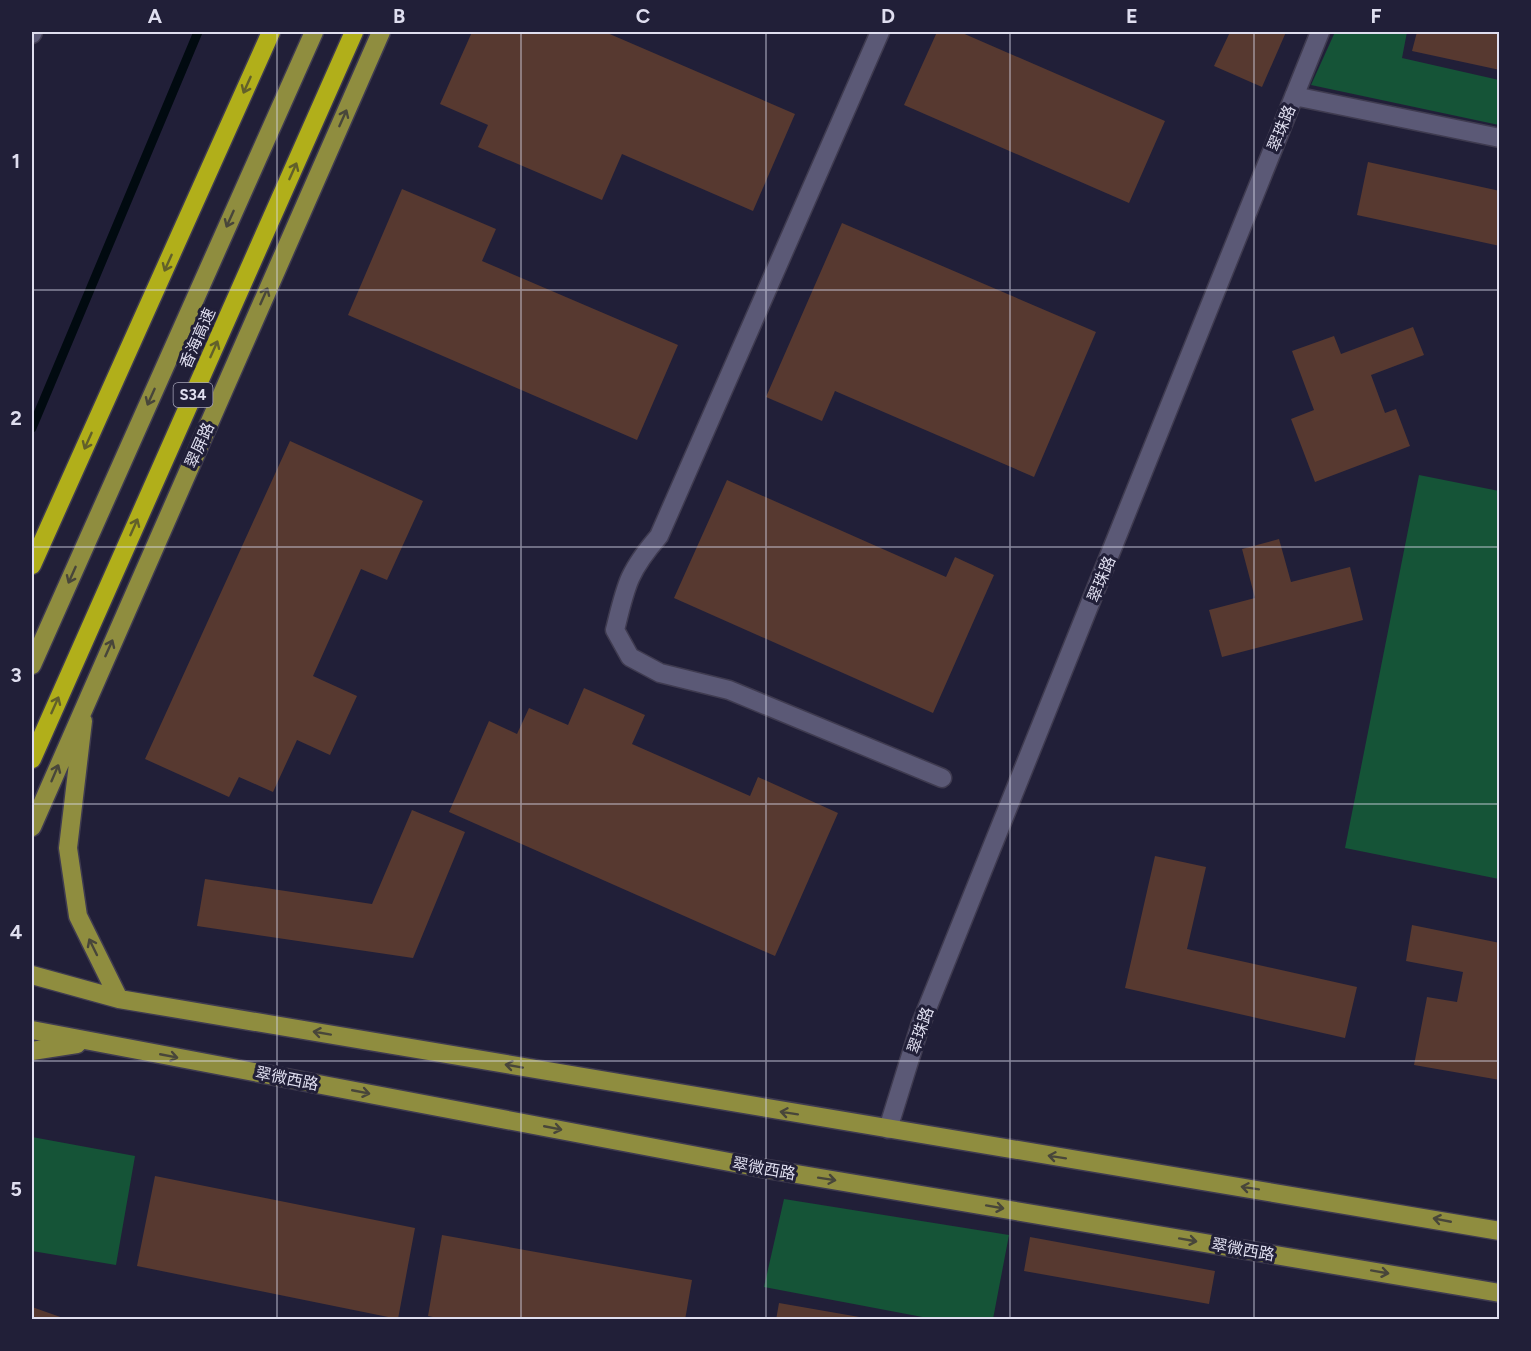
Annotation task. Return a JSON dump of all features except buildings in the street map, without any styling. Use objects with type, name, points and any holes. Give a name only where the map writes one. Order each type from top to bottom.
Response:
[{"type":"highway","points":[[32,566],[272,32]]},
{"type":"highway","name":"香海高速","points":[[32,759],[354,32]]},
{"type":"main road","points":[[32,665],[314,32]]},
{"type":"main road","name":"翠屏路","points":[[32,827],[85,701],[381,32]]},
{"type":"main road","points":[[85,701],[68,848],[78,916],[119,999]]},
{"type":"main road","points":[[32,975],[119,999],[1500,1231]]},
{"type":"main road","name":"翠微西路","points":[[32,1030],[761,1168],[1500,1293]]},
{"type":"main road","points":[[32,1051],[76,1044],[112,1045]]},
{"type":"street","points":[[880,32],[659,536],[635,564],[626,584],[615,630],[630,657],[660,673],[729,690],[942,778]]},
{"type":"street","name":"翠珠路","points":[[888,1129],[920,1026],[1320,32]]},
{"type":"street","points":[[1294,96],[1500,138]]},
{"type":"green space","points":[[1335,32],[1407,32],[1402,58],[1499,80],[1499,125],[1311,85]]},
{"type":"green space","points":[[1419,475],[1499,491],[1499,879],[1345,848]]},
{"type":"green space","points":[[32,1137],[135,1156],[116,1265],[32,1251]]},
{"type":"green space","points":[[784,1199],[1009,1235],[993,1319],[933,1319],[764,1287]]},
{"type":"waterway","points":[[32,428],[198,32]]}]
